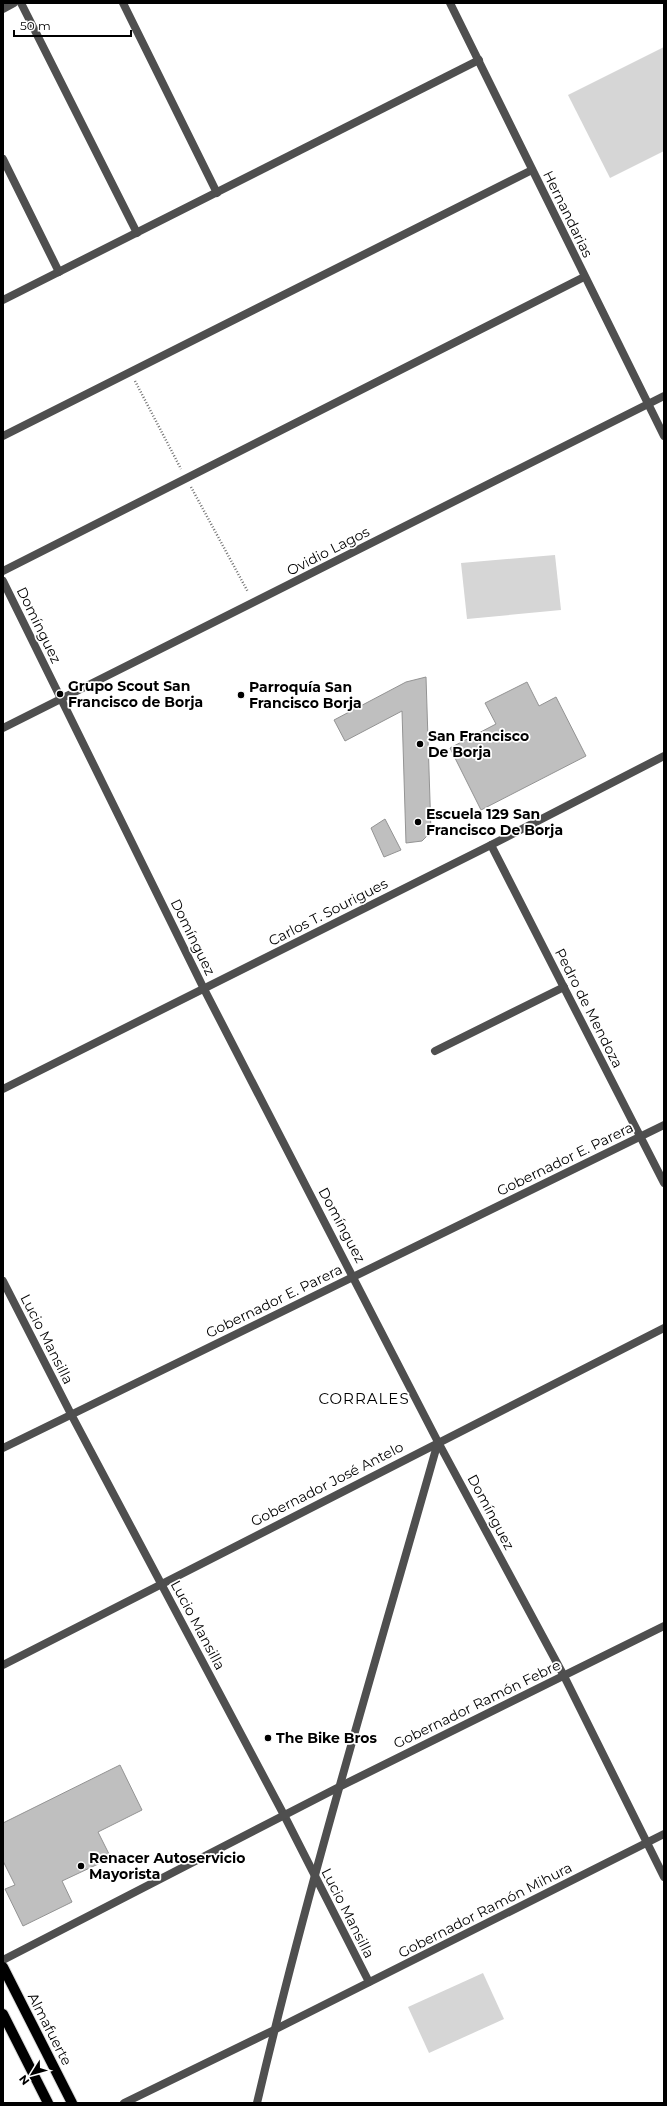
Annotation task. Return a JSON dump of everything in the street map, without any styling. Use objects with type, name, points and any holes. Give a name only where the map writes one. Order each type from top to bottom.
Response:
[{"type":"main road","name":"Almafuerte","points":[[3,1967],[72,2103]]},
{"type":"main road","points":[[3,2014],[48,2103]]},
{"type":"street","points":[[3,9],[14,3]]},
{"type":"street","points":[[21,3],[137,233]]},
{"type":"street","points":[[123,3],[217,193]]},
{"type":"street","name":"Hernandarias","points":[[450,3],[584,277],[664,436]]},
{"type":"street","points":[[3,300],[479,60]]},
{"type":"street","points":[[3,159],[58,272]]},
{"type":"street","points":[[3,436],[532,170]]},
{"type":"street","points":[[3,571],[584,277]]},
{"type":"street","name":"Ovidio Lagos","points":[[3,728],[664,396]]},
{"type":"street","name":"Domínguez","points":[[3,581],[204,989],[354,1276],[438,1442],[564,1676],[648,1842],[664,1877]]},
{"type":"street","name":"Carlos T. Sourigues","points":[[3,1089],[492,845],[664,756]]},
{"type":"street","name":"Pedro de Mendoza","points":[[492,845],[664,1183]]},
{"type":"street","points":[[435,1051],[564,987]]},
{"type":"street","name":"Gobernador E. Parera","points":[[3,1448],[72,1416],[664,1124]]},
{"type":"street","name":"Lucio Mansilla","points":[[3,1281],[72,1416],[284,1815],[315,1879],[369,1982]]},
{"type":"street","name":"Gobernador José Antelo","points":[[3,1665],[664,1328]]},
{"type":"street","points":[[257,2103],[274,2030],[315,1879],[438,1442]]},
{"type":"street","name":"Gobernador Ramón Febre","points":[[3,1960],[341,1786],[664,1626]]},
{"type":"street","name":"Gobernador Ramón Mihura","points":[[124,2103],[274,2030],[664,1834]]},
{"type":"shaded area","points":[[664,47],[664,151],[610,178],[568,95]]},
{"type":"shaded area","points":[[555,555],[561,610],[467,619],[461,563]]},
{"type":"shaded area","points":[[483,1973],[504,2019],[429,2053],[408,2007]]},
{"type":"building","points":[[426,677],[431,832],[422,841],[406,843],[402,711],[345,741],[334,720],[406,682]]},
{"type":"building","points":[[527,682],[539,706],[556,697],[586,756],[481,810],[450,748],[496,724],[485,703]]},
{"type":"building","points":[[385,819],[401,850],[384,857],[371,828]]},
{"type":"building","points":[[120,1765],[142,1810],[98,1832],[111,1858],[62,1881],[72,1902],[23,1926],[5,1889],[15,1885],[3,1861],[3,1823]]},
{"type":"place","name":"Grupo Scout San Francisco de Borja","points":[[60,694]]},
{"type":"place","name":"Parroquía San Francisco Borja","points":[[241,695]]},
{"type":"place","name":"San Francisco De Borja","points":[[420,744]]},
{"type":"place","name":"Escuela 129 San Francisco De Borja","points":[[418,822]]},
{"type":"place","name":"The Bike Bros","points":[[268,1738]]},
{"type":"place","name":"Renacer Autoservicio Mayorista","points":[[81,1866]]},
{"type":"district","name":"CORRALES","points":[[364,1398]]}]
